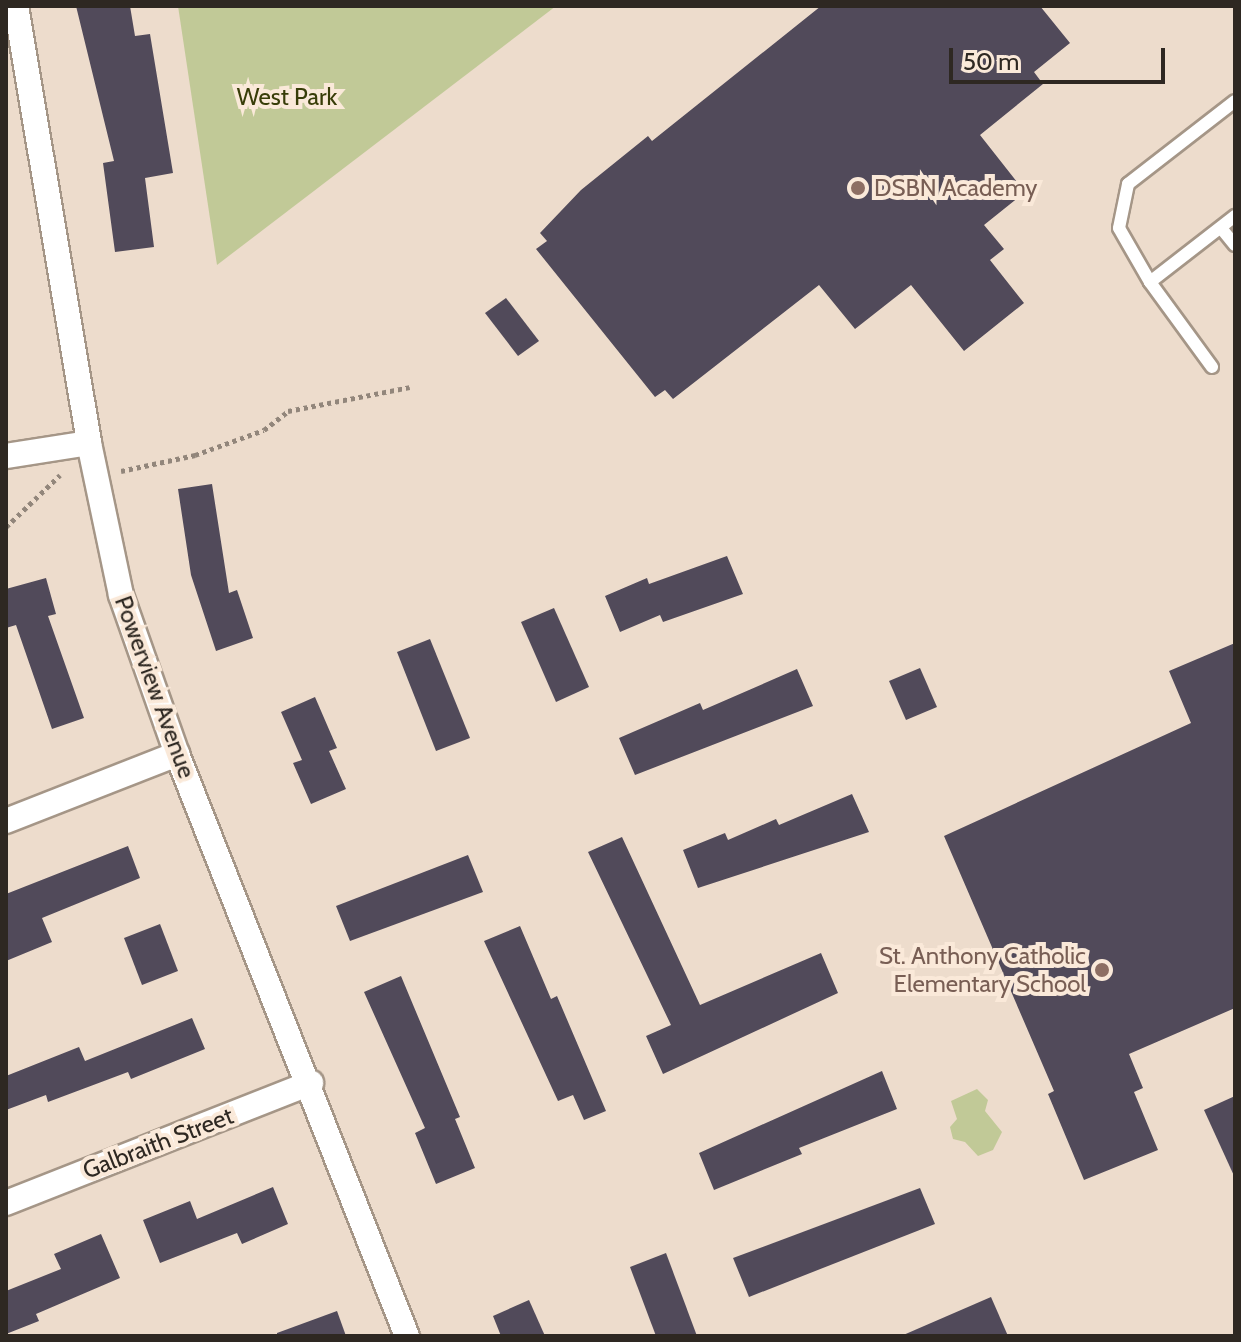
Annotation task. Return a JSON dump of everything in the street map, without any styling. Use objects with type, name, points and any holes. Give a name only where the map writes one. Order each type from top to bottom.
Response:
[{"type":"street","name":"Powerview Avenue","points":[[16,6],[18,88],[121,595],[177,754],[311,1083],[407,1336]]},
{"type":"street","points":[[6,456],[89,443]]},
{"type":"street","points":[[6,821],[177,754]]},
{"type":"street","name":"Galbraith Street","points":[[6,1203],[311,1083]]},
{"type":"lane","points":[[1212,367],[1150,282],[1119,228],[1128,184],[1235,101]]},
{"type":"lane","points":[[1150,282],[1235,216]]},
{"type":"lane","points":[[1221,228],[1235,245]]},
{"type":"path","points":[[6,527],[89,443],[114,473],[209,450],[264,430],[288,411],[410,387]]},
{"type":"green space","name":"West Park","points":[[178,6],[556,6],[217,265]]},
{"type":"green space","points":[[977,1089],[988,1100],[985,1111],[1002,1132],[993,1150],[978,1156],[965,1142],[953,1139],[950,1127],[957,1119],[951,1101]]},
{"type":"building","points":[[76,6],[130,6],[135,36],[150,34],[173,173],[145,178],[154,247],[115,252],[103,163],[114,161]]},
{"type":"building","points":[[821,6],[1040,6],[1070,43],[1034,72],[1043,84],[980,135],[1025,192],[984,225],[1004,249],[990,260],[1024,303],[964,351],[911,285],[855,329],[819,285],[673,399],[665,390],[655,397],[536,249],[547,241],[540,233],[581,190],[648,136],[652,141]]},
{"type":"building","points":[[506,298],[539,341],[518,356],[485,313]]},
{"type":"building","points":[[212,484],[229,593],[237,590],[253,638],[216,651],[191,575],[178,489]]},
{"type":"building","points":[[727,556],[743,594],[663,622],[660,615],[620,632],[605,596],[647,578],[649,584]]},
{"type":"building","points":[[46,578],[56,614],[48,616],[84,718],[52,729],[16,625],[6,628],[6,589]]},
{"type":"building","points":[[554,608],[589,687],[556,702],[521,622]]},
{"type":"building","points":[[430,639],[470,738],[436,751],[397,652]]},
{"type":"building","points":[[1235,643],[1235,1008],[1129,1054],[1143,1088],[1134,1092],[1158,1150],[1084,1180],[1048,1094],[1054,1091],[944,836],[1191,723],[1169,671]]},
{"type":"building","points":[[920,668],[937,707],[906,720],[889,681]]},
{"type":"building","points":[[797,669],[813,706],[635,775],[619,738],[700,703],[703,710]]},
{"type":"building","points":[[315,697],[337,748],[329,751],[346,789],[311,804],[293,763],[302,760],[281,712]]},
{"type":"building","points":[[852,794],[869,832],[698,888],[683,850],[725,833],[728,840],[776,819],[779,825]]},
{"type":"building","points":[[622,837],[700,1005],[821,953],[838,993],[663,1074],[646,1036],[671,1025],[588,852]]},
{"type":"building","points":[[128,846],[140,878],[42,918],[52,942],[6,961],[6,894]]},
{"type":"building","points":[[468,855],[483,892],[350,941],[336,906]]},
{"type":"building","points":[[160,924],[178,971],[142,985],[124,938]]},
{"type":"building","points":[[520,926],[551,999],[557,996],[606,1111],[584,1120],[573,1095],[558,1101],[484,941]]},
{"type":"building","points":[[401,976],[460,1117],[455,1119],[475,1168],[436,1184],[415,1133],[425,1128],[364,992]]},
{"type":"building","points":[[192,1018],[205,1049],[131,1079],[128,1072],[48,1102],[46,1095],[6,1110],[6,1076],[79,1047],[85,1061]]},
{"type":"building","points":[[882,1071],[897,1109],[799,1148],[802,1154],[714,1190],[699,1153]]},
{"type":"building","points":[[1235,1096],[1235,1178],[1204,1110]]},
{"type":"building","points":[[273,1187],[288,1224],[242,1244],[237,1233],[160,1263],[143,1220],[190,1201],[197,1219]]},
{"type":"building","points":[[920,1188],[935,1224],[749,1297],[733,1258]]},
{"type":"building","points":[[101,1234],[120,1278],[36,1314],[39,1321],[6,1334],[6,1291],[61,1269],[54,1254]]},
{"type":"building","points":[[666,1253],[697,1336],[656,1336],[630,1267]]},
{"type":"building","points":[[991,1297],[1008,1336],[901,1336]]},
{"type":"building","points":[[529,1300],[545,1336],[501,1336],[493,1316]]},
{"type":"building","points":[[337,1311],[346,1336],[277,1336],[277,1333]]},
{"type":"place","name":"DSBN Academy","points":[[858,188]]},
{"type":"place","name":"St. Anthony Catholic Elementary School","points":[[1102,970]]}]
